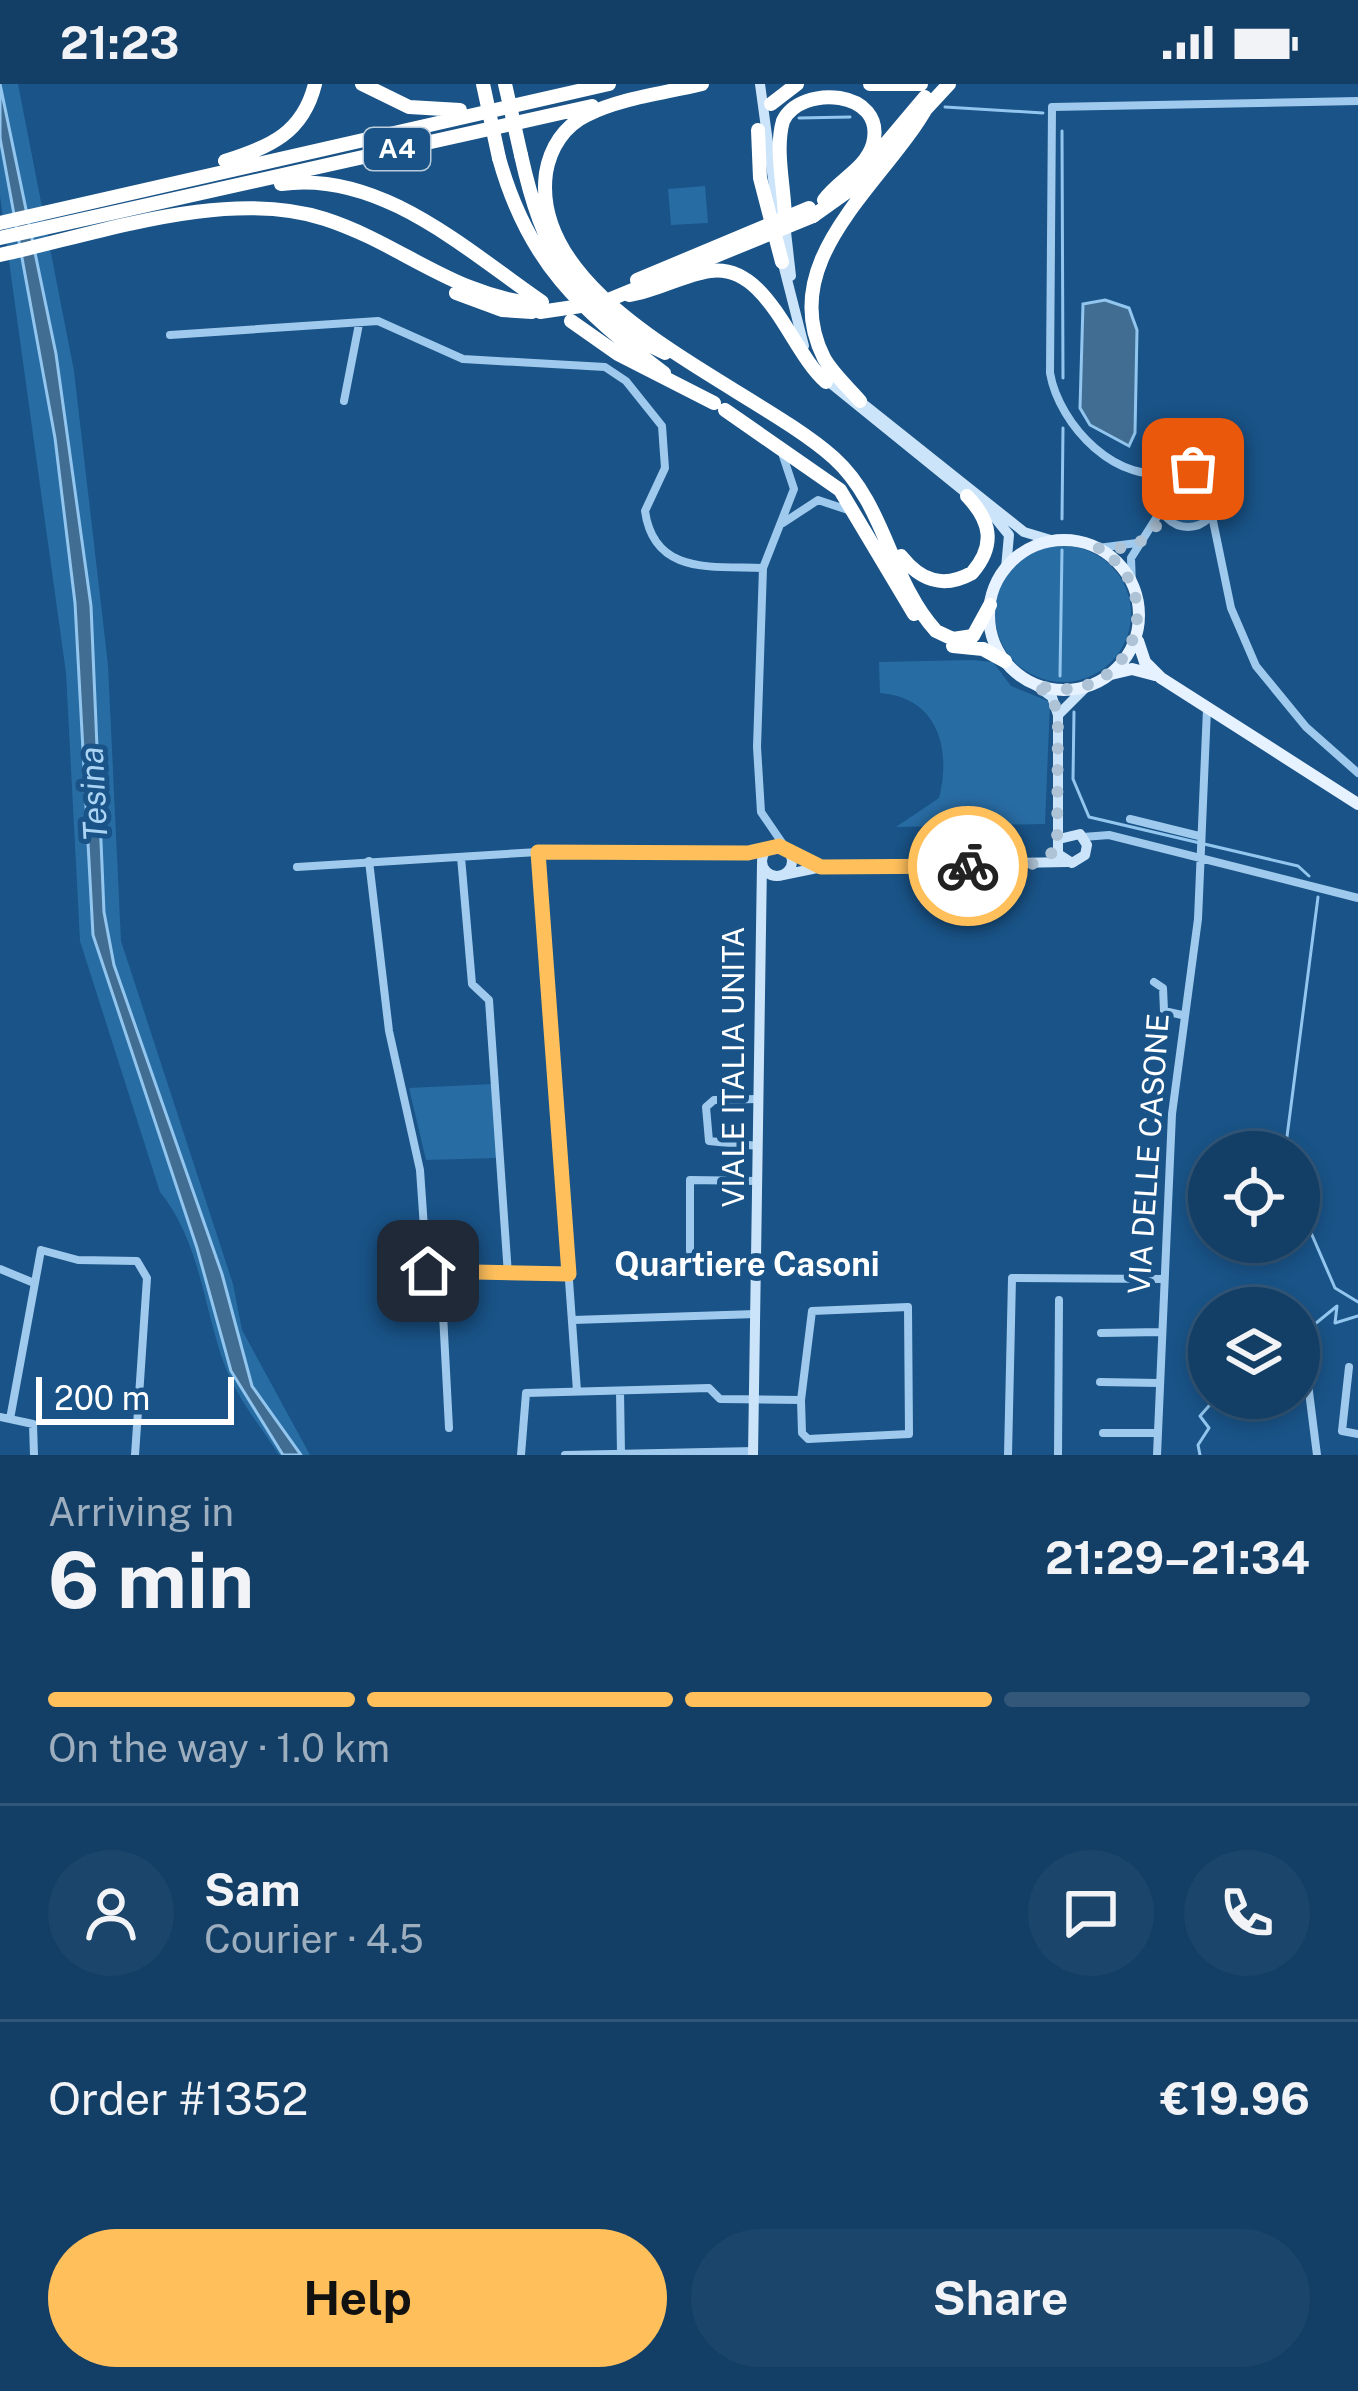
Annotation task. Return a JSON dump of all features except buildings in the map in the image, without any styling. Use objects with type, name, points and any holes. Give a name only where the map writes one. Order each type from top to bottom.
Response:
[{"type":"highway","points":[[88,203],[273,144],[303,116],[315,84]]},
{"type":"highway","points":[[362,84],[401,105],[440,111],[594,84]]},
{"type":"highway","points":[[483,84],[499,158],[521,222],[561,284],[591,318],[664,374]]},
{"type":"highway","points":[[505,84],[536,224],[572,283],[636,339],[708,372]]},
{"type":"highway","name":"A4","points":[[0,223],[609,84]]},
{"type":"highway","name":"A4","points":[[0,238],[689,84]]},
{"type":"highway","points":[[702,84],[583,117],[555,145],[545,180],[561,240],[596,291],[833,457],[867,497],[922,613],[941,635],[953,640],[973,636],[990,605]]},
{"type":"highway","points":[[764,93],[797,84]]},
{"type":"highway","points":[[870,84],[921,84]]},
{"type":"highway","points":[[540,306],[612,290],[816,208],[874,160],[936,84]]},
{"type":"highway","points":[[624,295],[816,208],[873,173],[949,84]]},
{"type":"highway","points":[[785,225],[781,134],[786,114],[811,90],[834,88],[861,103],[873,127],[873,144],[816,208]]},
{"type":"highway","points":[[860,401],[832,370],[817,340],[814,281],[836,230],[904,145],[928,105]]},
{"type":"highway","points":[[758,130],[760,178],[782,262]]},
{"type":"highway","name":"A4","points":[[104,215],[283,183],[335,184],[405,211],[540,306]]},
{"type":"highway","points":[[0,255],[217,209],[262,206],[329,220],[474,302],[540,306],[624,295],[723,270],[748,280],[826,382]]},
{"type":"highway","points":[[571,321],[618,354],[720,406],[840,490],[930,635],[950,646],[983,649],[1005,661]]},
{"type":"highway","points":[[888,537],[925,578],[960,580],[979,566],[989,538],[985,516],[968,496]]},
{"type":"main road","points":[[1137,634],[1128,654],[1109,674],[1088,686],[1063,690],[1034,684],[1005,661],[993,639],[990,605],[1006,568],[1027,550],[1054,541],[1098,548],[1119,565],[1132,585],[1144,662],[1358,804]]},
{"type":"main road","points":[[1109,674],[1132,670],[1162,678]]},
{"type":"street","points":[[764,93],[782,262],[796,327],[826,382],[968,496],[1009,535],[1006,568]]},
{"type":"street","points":[[1180,526],[1159,504],[1141,472],[1075,431],[1053,391],[1052,106],[1358,100]]},
{"type":"street","points":[[776,190],[797,311],[822,365],[1024,532],[1054,541]]},
{"type":"street","points":[[170,335],[360,323],[399,326],[463,359],[589,364],[613,370],[662,426],[665,468],[645,511],[657,548],[667,559],[686,564],[763,568]]},
{"type":"street","points":[[344,400],[354,367],[354,332],[360,323]]},
{"type":"street","points":[[778,443],[794,489],[763,568],[758,623],[758,800],[768,826],[789,852],[821,867]]},
{"type":"street","points":[[1141,472],[1193,469],[1209,476],[1218,500],[1211,516],[1195,527]]},
{"type":"street","points":[[1132,585],[1131,558],[1159,519],[1162,483],[1176,471]]},
{"type":"street","points":[[777,528],[818,500],[835,502],[848,509],[889,569]]},
{"type":"street","points":[[1211,516],[1231,608],[1256,666],[1306,728],[1358,773]]},
{"type":"street","points":[[1098,548],[1128,548],[1180,526],[1195,527],[1217,544]]},
{"type":"street","points":[[1034,684],[1052,697],[1058,715],[1058,845],[1067,862]]},
{"type":"street","points":[[1058,715],[1070,697],[1088,686]]},
{"type":"street","name":"VIA DELLE CASONE","points":[[1156,1455],[1182,1015],[1198,919],[1207,708]]},
{"type":"street","points":[[781,875],[821,867],[1030,865],[1082,859],[1082,838],[1057,804]]},
{"type":"street","points":[[1130,819],[1358,898]]},
{"type":"street","points":[[768,826],[765,856],[781,875]]},
{"type":"street","points":[[1030,865],[1058,845],[1082,838],[1200,846]]},
{"type":"street","points":[[297,867],[538,852],[765,856],[789,852]]},
{"type":"street","points":[[538,852],[577,1391]]},
{"type":"street","points":[[781,875],[790,868],[789,852]]},
{"type":"street","name":"VIALE ITALIA UNITA","points":[[753,1453],[758,1314],[758,896],[765,856]]},
{"type":"street","points":[[461,857],[472,985],[489,1000],[508,1275]]},
{"type":"street","points":[[369,861],[389,1031],[420,1170],[428,1271],[441,1276],[569,1274]]},
{"type":"street","name":"VIALE ITALIA UNITA","points":[[758,896],[781,875]]},
{"type":"street","points":[[1154,982],[1163,988],[1164,1011],[1182,1015]]},
{"type":"street","points":[[758,1099],[714,1100],[706,1107],[709,1141],[758,1146]]},
{"type":"street","points":[[690,1251],[690,1180],[758,1181]]},
{"type":"street","points":[[34,1455],[35,1426],[5,1418],[39,1252],[45,1247],[79,1260],[137,1261],[146,1269],[135,1455]]},
{"type":"street","points":[[0,1269],[34,1283]]},
{"type":"street","points":[[441,1276],[449,1428]]},
{"type":"street","points":[[1008,1455],[1012,1278],[1164,1280]]},
{"type":"street","points":[[1058,1455],[1059,1300]]},
{"type":"street","points":[[908,1307],[909,1434],[808,1439],[802,1433],[802,1400],[807,1315],[908,1307]]},
{"type":"street","points":[[574,1320],[758,1314]]},
{"type":"street","points":[[1101,1333],[1162,1332]]},
{"type":"street","points":[[1349,1367],[1342,1432],[1358,1433]]},
{"type":"street","points":[[1100,1382],[1159,1383]]},
{"type":"street","points":[[520,1455],[522,1396],[709,1388],[720,1399],[802,1400]]},
{"type":"street","points":[[620,1390],[621,1454]]},
{"type":"street","points":[[1313,1419],[1318,1455]]},
{"type":"street","points":[[1103,1433],[1157,1432]]},
{"type":"street","points":[[565,1455],[753,1453]]},
{"type":"shaded area","points":[[0,84],[18,84],[74,371],[108,665],[121,941],[233,1284],[242,1330],[310,1455],[279,1455],[230,1378],[193,1254],[160,1192],[80,941],[66,673],[0,196]]},
{"type":"shaded area","points":[[705,186],[708,223],[671,225],[668,189]]},
{"type":"shaded area","points":[[1178,474],[1198,474],[1212,488],[1212,508],[1198,522],[1178,522],[1164,508],[1164,488]]},
{"type":"shaded area","points":[[1063,546],[1089,551],[1111,566],[1126,588],[1131,614],[1126,640],[1111,662],[1089,677],[1063,682],[1037,677],[1015,662],[1000,640],[995,614],[1000,588],[1015,566],[1037,551]]},
{"type":"shaded area","points":[[879,662],[993,662],[1011,686],[1050,702],[1045,824],[896,827],[939,798],[943,761],[936,728],[927,715],[915,704],[880,693]]},
{"type":"shaded area","points":[[493,1084],[498,1158],[426,1160],[409,1088]]},
{"type":"water","name":"Tesina","points":[[0,84],[56,354],[91,606],[104,912],[114,965],[222,1274],[252,1386],[301,1455],[283,1455],[231,1371],[197,1248],[93,935],[75,603],[55,438],[0,138]]},
{"type":"water","points":[[1105,300],[1129,308],[1137,330],[1135,433],[1129,446],[1090,425],[1080,408],[1083,304]]},
{"type":"waterway","points":[[945,107],[1043,113]]},
{"type":"waterway","points":[[799,118],[850,117]]},
{"type":"waterway","points":[[1062,131],[1063,378]]},
{"type":"waterway","points":[[1062,519],[1063,428]]},
{"type":"waterway","points":[[1060,676],[1062,550]]},
{"type":"waterway","points":[[1074,712],[1073,779],[1089,817],[1298,866],[1309,876]]},
{"type":"waterway","points":[[1288,1131],[1318,897]]},
{"type":"waterway","points":[[1320,1253],[1335,1288],[1358,1302]]},
{"type":"waterway","points":[[1320,1320],[1337,1306],[1335,1323],[1358,1316]]},
{"type":"waterway","points":[[1200,1455],[1198,1445],[1209,1428],[1202,1419]]},
{"type":"way so far","points":[[968,866],[1030,865],[1057,850],[1058,715],[1052,697],[1034,684],[1063,690],[1088,686],[1117,668],[1128,654],[1138,627],[1137,598],[1124,571],[1098,548],[1128,548],[1146,537],[1159,519],[1162,483],[1176,471],[1193,469]]},
{"type":"district","name":"Quartiere Casoni","points":[[747,1264]]},
{"type":"route","points":[[428,1271],[432,1276],[569,1274],[538,852],[748,853],[779,846],[821,867],[968,866]]}]
